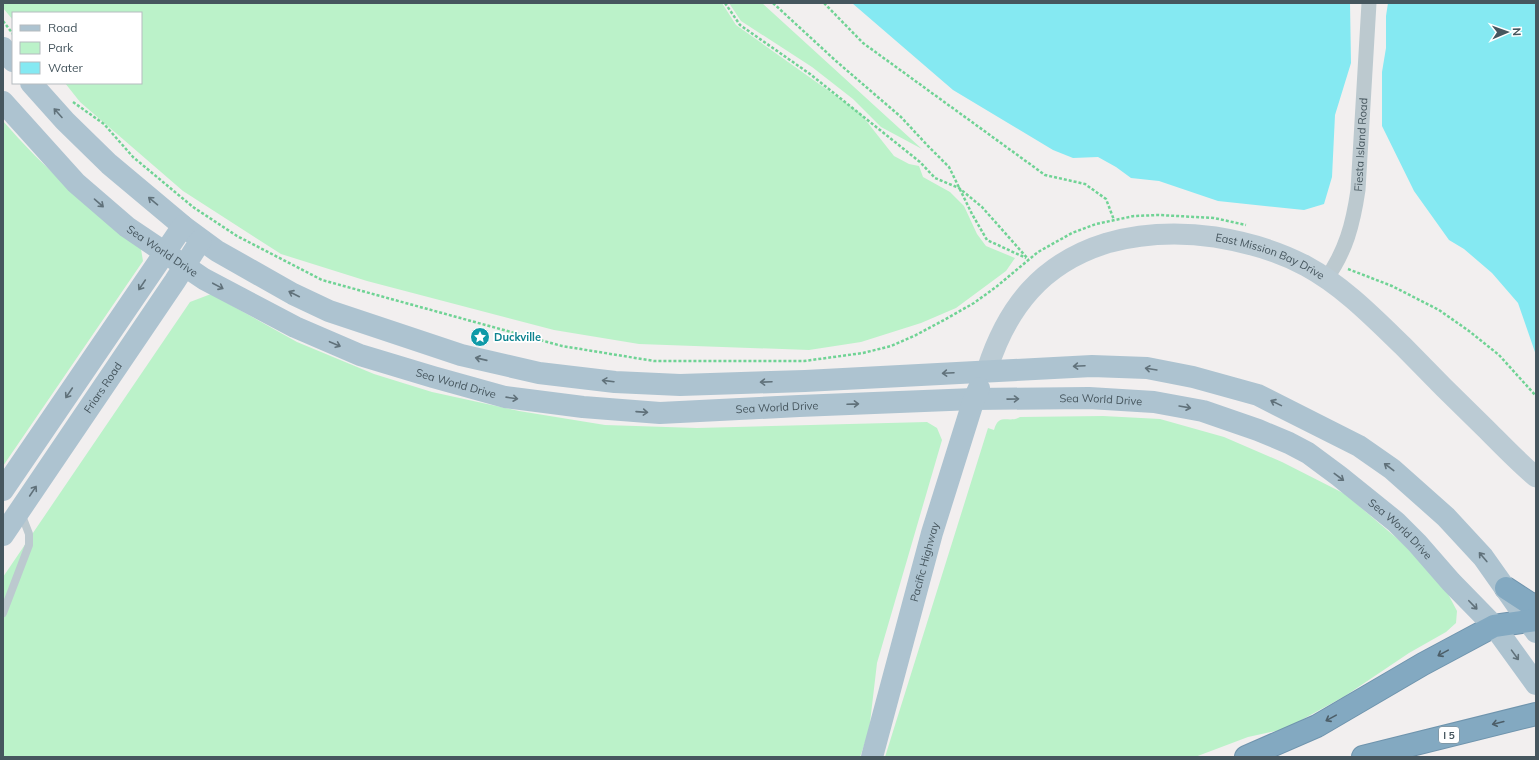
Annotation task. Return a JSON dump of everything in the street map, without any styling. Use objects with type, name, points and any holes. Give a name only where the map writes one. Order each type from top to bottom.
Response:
[{"type":"highway","points":[[1246,757],[1317,726],[1423,664],[1494,626],[1534,619],[1523,599],[1506,588]]},
{"type":"highway","name":"I 5","points":[[1363,757],[1536,714]]},
{"type":"main road","points":[[3,48],[12,60]]},
{"type":"main road","points":[[32,84],[65,121],[109,164],[201,240],[217,251],[293,294],[329,311],[461,355],[539,373],[615,382],[680,384],[805,381],[987,370],[1092,366],[1147,368],[1193,376],[1258,394],[1359,446],[1392,469],[1446,517],[1483,557],[1506,588]]},
{"type":"main road","name":"Sea World Drive","points":[[3,102],[70,177],[127,227],[204,279],[295,327],[360,355],[505,397],[583,407],[660,413],[974,399],[1090,398],[1154,402],[1203,411],[1258,430],[1289,443],[1308,454],[1339,476],[1396,522],[1494,626],[1536,684]]},
{"type":"main road","points":[[3,490],[183,226]]},
{"type":"main road","name":"East Mission Bay Drive","points":[[987,370],[1000,335],[1016,307],[1032,287],[1053,270],[1075,256],[1096,247],[1119,240],[1149,234],[1198,235],[1240,241],[1276,253],[1305,266],[1343,290],[1384,327],[1536,477]]},
{"type":"main road","name":"Friars Road","points":[[3,535],[185,267],[201,240]]},
{"type":"main road","name":"Pacific Highway","points":[[872,757],[932,532],[974,399],[987,370]]},
{"type":"street","name":"Fiesta Island Road","points":[[1326,279],[1336,265],[1345,248],[1354,218],[1358,190],[1369,3]]},
{"type":"lane","points":[[3,613],[30,545],[29,534],[20,511]]},
{"type":"path","points":[[725,3],[740,25],[810,74],[920,162],[935,178],[959,188],[982,207],[1028,259],[987,240],[972,214],[959,188],[949,167],[901,117],[836,61],[773,3]]},
{"type":"path","points":[[824,3],[863,43],[1045,175],[1085,184],[1106,199],[1114,220]]},
{"type":"path","points":[[3,21],[12,33]]},
{"type":"path","points":[[70,99],[104,124],[133,157],[193,207],[237,236],[322,280],[562,346],[654,361],[785,362]]},
{"type":"path","points":[[1345,268],[1392,286],[1439,310],[1499,355],[1536,396]]},
{"type":"green space","points":[[3,3],[722,3],[736,25],[860,113],[894,156],[909,164],[919,166],[923,177],[950,192],[964,206],[977,234],[986,246],[1015,258],[1006,271],[956,308],[921,323],[861,342],[809,350],[639,344],[554,330],[367,281],[281,254],[183,191],[80,102],[66,84],[142,84],[142,12],[12,12],[12,19],[3,8]]},
{"type":"green space","points":[[729,3],[762,3],[922,149],[881,127],[853,99],[812,67],[741,21]]},
{"type":"green space","points":[[3,121],[51,172],[141,249],[143,261],[3,466]]},
{"type":"green space","points":[[211,294],[297,342],[374,374],[432,392],[519,411],[605,425],[697,428],[927,422],[937,428],[942,440],[877,663],[869,731],[860,757],[3,757],[3,577],[190,302]]},
{"type":"green space","points":[[1103,416],[1160,419],[1224,437],[1282,462],[1345,494],[1407,547],[1447,592],[1457,611],[1456,623],[1446,632],[1409,653],[1345,696],[1285,729],[1248,737],[1195,757],[885,757],[988,428],[994,430],[999,421],[1005,419],[1016,419],[1020,417]]},
{"type":"water","points":[[852,3],[1350,3],[1351,63],[1335,115],[1332,177],[1324,204],[1304,210],[1218,201],[1159,181],[1131,178],[1116,167],[1098,157],[1073,158],[1053,150],[953,90]]},
{"type":"water","points":[[1388,3],[1536,3],[1536,355],[1518,303],[1492,273],[1464,249],[1449,240],[1414,191],[1382,126],[1382,72],[1386,48],[1386,16]]},
{"type":"place","name":"Duckville","points":[[480,337]]}]
